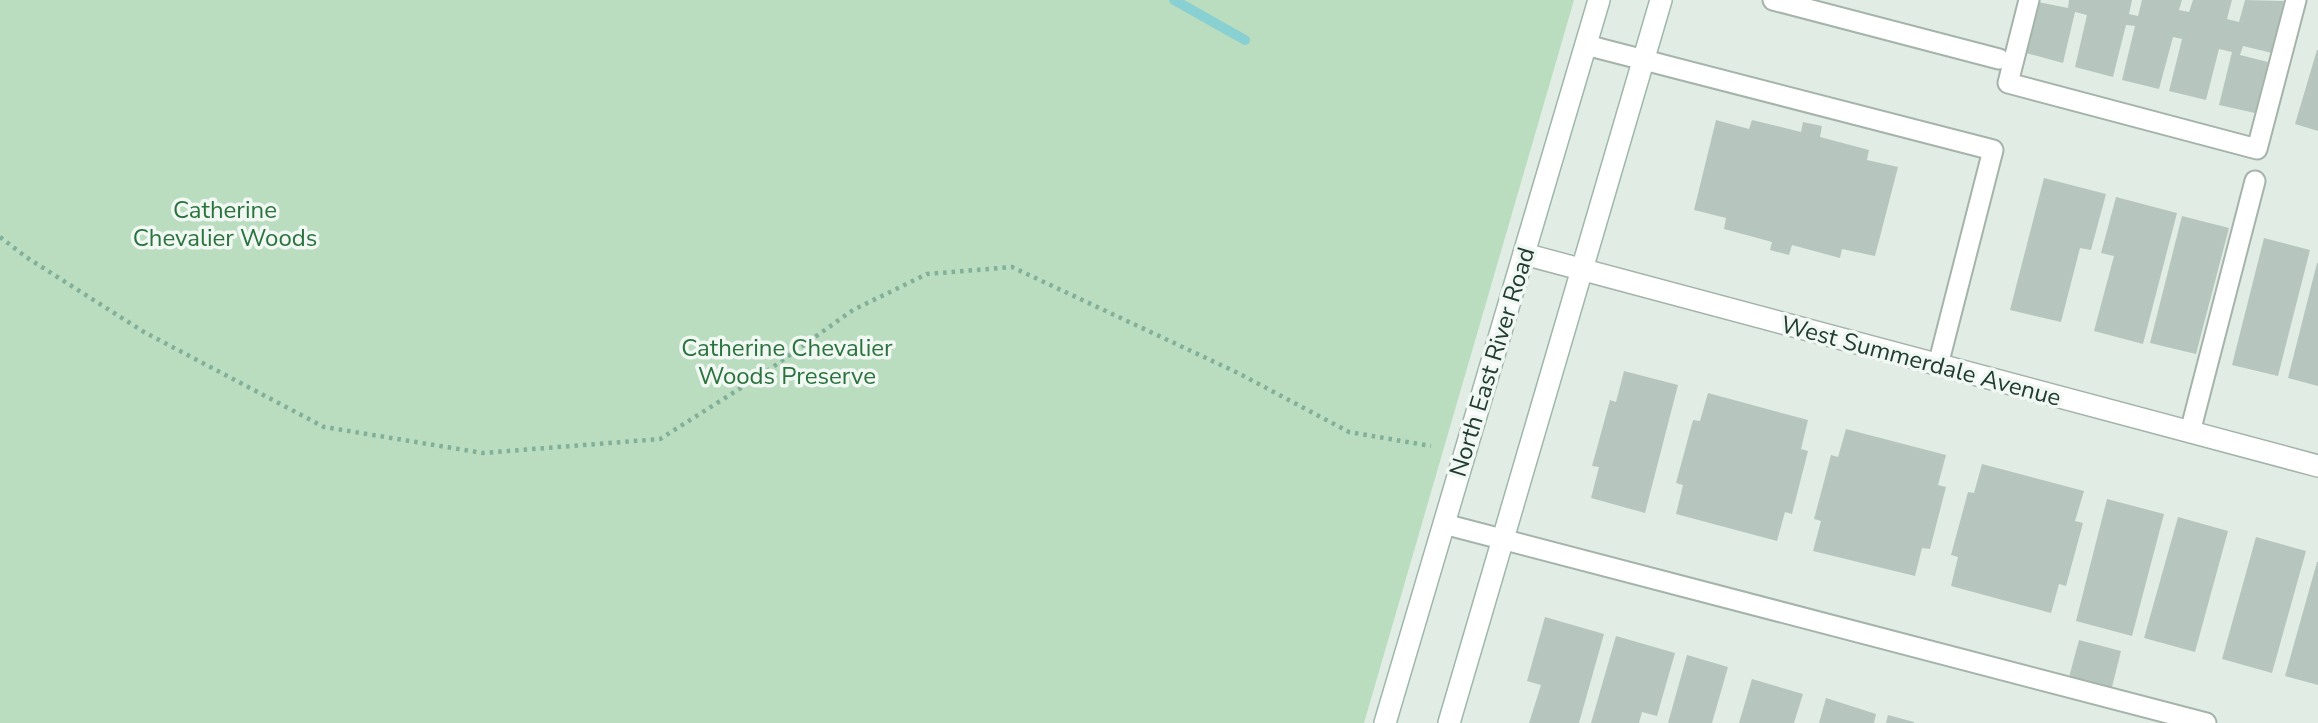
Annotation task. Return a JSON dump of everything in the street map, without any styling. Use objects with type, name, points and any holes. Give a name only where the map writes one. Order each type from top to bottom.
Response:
[{"type":"main road","name":"North East River Road","points":[[1385,723],[1599,0]]},
{"type":"main road","points":[[1450,723],[1661,0]]},
{"type":"main road","name":"West Summerdale Avenue","points":[[1524,254],[2318,466]]},
{"type":"lane","points":[[1773,0],[1999,59]]},
{"type":"lane","points":[[2029,0],[2008,83],[2257,149],[2296,0]]},
{"type":"lane","points":[[1586,45],[1993,150],[1938,365]]},
{"type":"lane","points":[[2190,432],[2255,181]]},
{"type":"lane","points":[[1444,524],[2206,723]]},
{"type":"path","points":[[0,237],[26,257],[144,332],[324,427],[484,453],[660,439],[763,374],[853,310],[927,274],[1012,267],[1238,373],[1349,432],[1431,446]]},
{"type":"green space","name":"Catherine Chevalier Woods","points":[[0,0],[1574,0],[1364,723],[0,723]]},
{"type":"building","points":[[2069,0],[2132,0],[2129,14],[2138,16],[2142,0],[2182,0],[2179,10],[2189,12],[2193,0],[2232,0],[2227,19],[2239,22],[2245,0],[2284,1],[2272,53],[2243,46],[2240,55],[2268,62],[2255,113],[2219,105],[2232,52],[2219,49],[2206,100],[2169,91],[2182,39],[2173,37],[2159,89],[2122,80],[2135,26],[2126,25],[2113,77],[2075,67],[2087,15],[2075,12],[2063,63],[2026,53],[2038,2],[2068,8]]},
{"type":"building","points":[[2318,50],[2318,131],[2295,124]]},
{"type":"building","points":[[1716,120],[1749,129],[1752,120],[1801,132],[1803,122],[1822,126],[1820,137],[1869,150],[1867,160],[1898,167],[1875,256],[1842,249],[1840,258],[1792,245],[1789,255],[1770,250],[1772,242],[1724,229],[1726,218],[1694,210]]},
{"type":"building","points":[[2044,178],[2106,194],[2091,250],[2080,248],[2061,322],[2010,310]]},
{"type":"building","points":[[2116,197],[2177,213],[2143,344],[2094,331],[2114,256],[2101,253]]},
{"type":"building","points":[[2182,216],[2229,228],[2196,354],[2150,343]]},
{"type":"building","points":[[2264,238],[2310,250],[2278,376],[2232,365]]},
{"type":"building","points":[[2318,263],[2318,386],[2288,378]]},
{"type":"building","points":[[1624,371],[1678,385],[1645,513],[1591,498],[1599,467],[1592,466],[1610,400],[1616,402]]},
{"type":"building","points":[[1708,393],[1808,420],[1801,449],[1808,451],[1792,514],[1785,512],[1777,541],[1676,514],[1683,485],[1676,483],[1693,420],[1700,421]]},
{"type":"building","points":[[1846,429],[1946,455],[1938,485],[1946,487],[1930,549],[1922,548],[1915,576],[1813,551],[1821,521],[1814,519],[1831,455],[1838,457]]},
{"type":"building","points":[[1982,464],[2084,491],[2075,521],[2083,523],[2066,586],[2059,584],[2051,613],[1951,586],[1958,557],[1951,555],[1968,492],[1974,493]]},
{"type":"building","points":[[2107,499],[2164,514],[2132,636],[2076,621]]},
{"type":"building","points":[[2178,517],[2228,531],[2195,652],[2144,638]]},
{"type":"building","points":[[2256,537],[2306,551],[2272,673],[2222,659]]},
{"type":"building","points":[[2318,562],[2318,685],[2285,676]]},
{"type":"building","points":[[1545,617],[1604,634],[1579,723],[1529,723],[1541,685],[1527,681]]},
{"type":"building","points":[[1616,636],[1675,653],[1657,716],[1642,712],[1639,723],[1591,723]]},
{"type":"building","points":[[2079,640],[2121,651],[2111,691],[2068,681]]},
{"type":"building","points":[[1687,655],[1728,667],[1712,723],[1668,723]]},
{"type":"building","points":[[1752,679],[1803,694],[1794,723],[1739,723]]},
{"type":"building","points":[[1826,698],[1876,714],[1874,723],[1819,723]]},
{"type":"building","points":[[1888,715],[1914,722],[1914,723],[1886,723]]},
{"type":"waterway","points":[[1174,0],[1245,40]]},
{"type":"park label","name":"Catherine Chevalier Woods Preserve","points":[[787,362]]}]
